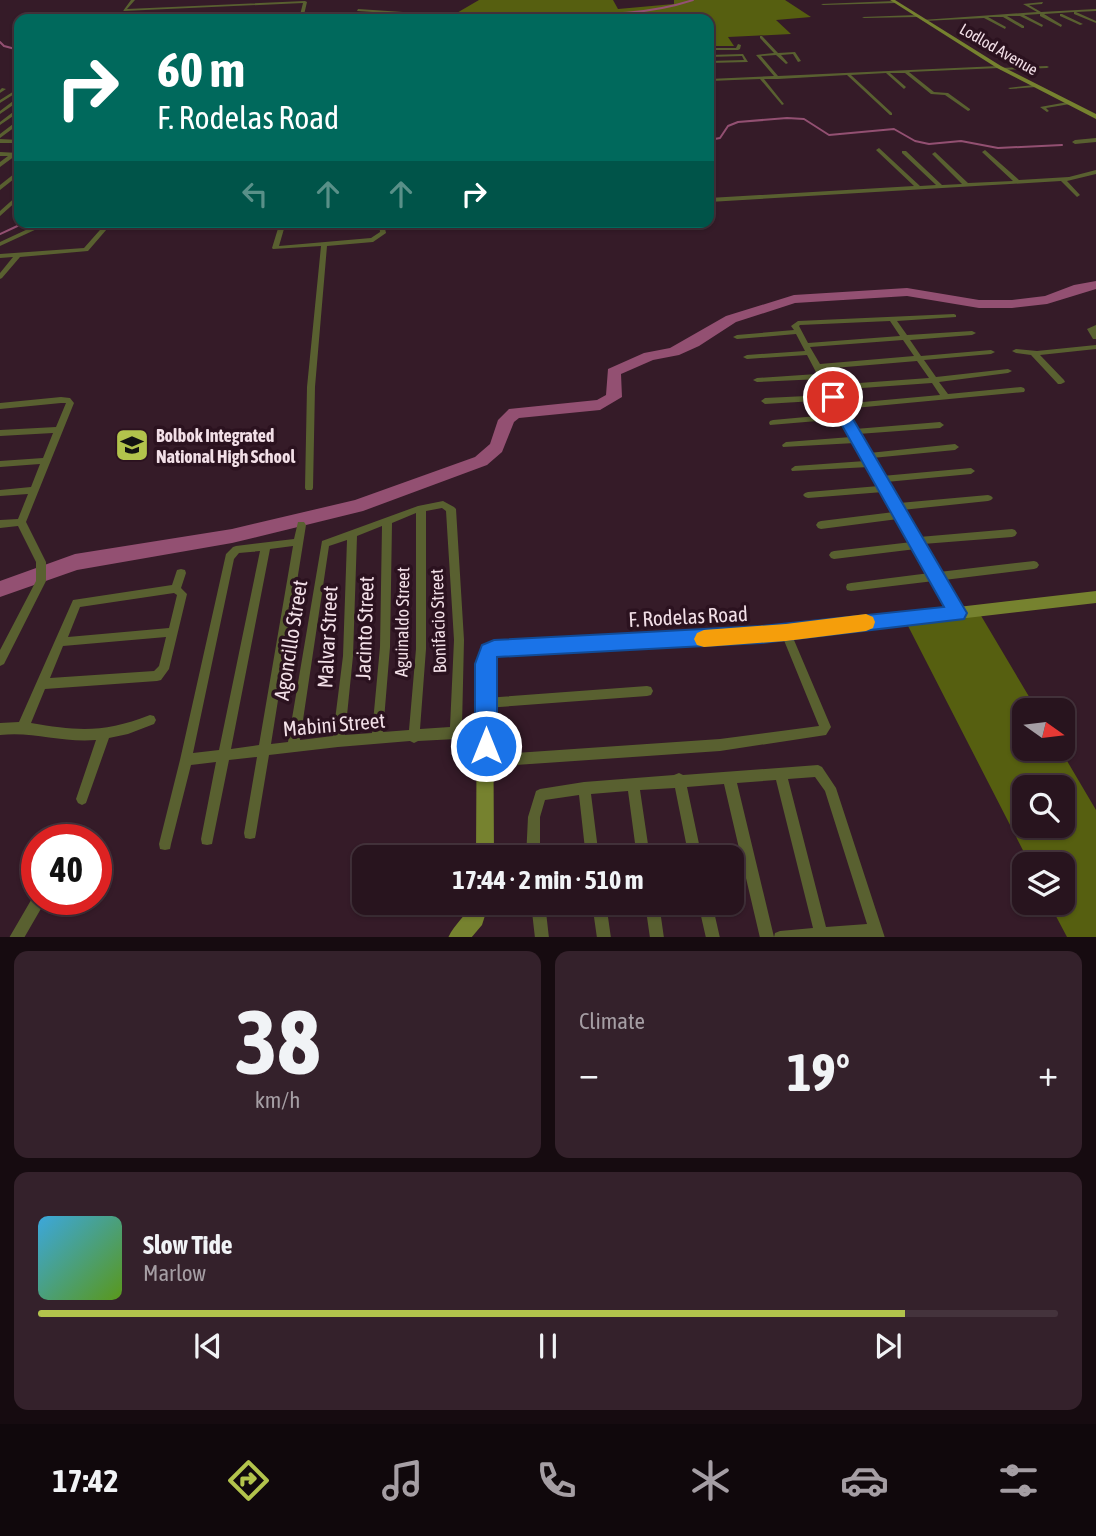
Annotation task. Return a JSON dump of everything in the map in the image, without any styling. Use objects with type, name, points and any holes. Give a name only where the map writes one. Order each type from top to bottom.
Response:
[{"type":"main road","name":"Lodlod Avenue","points":[[894,1],[1000,68],[1094,115]]},
{"type":"main road","points":[[458,937],[476,915]]},
{"type":"street","points":[[133,0],[124,10],[305,2],[302,14]]},
{"type":"street","points":[[242,5],[246,0]]},
{"type":"street","points":[[823,4],[894,1]]},
{"type":"street","points":[[1042,3],[1025,4],[1061,26]]},
{"type":"street","points":[[358,10],[442,14]]},
{"type":"street","points":[[864,17],[952,19],[1096,10]]},
{"type":"street","points":[[921,18],[955,12]]},
{"type":"street","points":[[1076,13],[1096,22]]},
{"type":"street","points":[[1059,14],[1081,24]]},
{"type":"street","points":[[1021,15],[1042,26]]},
{"type":"street","points":[[1004,16],[1023,27]]},
{"type":"street","points":[[986,17],[1005,28]]},
{"type":"street","points":[[1086,18],[1096,17]]},
{"type":"street","points":[[761,37],[786,62]]},
{"type":"street","points":[[714,49],[738,49],[739,45]]},
{"type":"street","points":[[778,78],[758,55],[794,54],[799,61]]},
{"type":"street","points":[[714,56],[742,55],[747,61],[714,62]]},
{"type":"street","points":[[714,80],[1046,67]]},
{"type":"street","points":[[907,73],[933,93],[946,94],[968,110]]},
{"type":"street","points":[[888,74],[904,88]]},
{"type":"street","points":[[849,75],[890,114]]},
{"type":"street","points":[[761,78],[782,104]]},
{"type":"street","points":[[1010,88],[1034,86]]},
{"type":"street","points":[[1046,111],[1042,107],[1068,103]]},
{"type":"street","points":[[0,138],[14,126]]},
{"type":"street","points":[[0,138],[14,142]]},
{"type":"street","points":[[9,141],[14,138]]},
{"type":"street","points":[[1075,142],[1096,140]]},
{"type":"street","points":[[879,150],[918,187]]},
{"type":"street","points":[[904,152],[940,186]]},
{"type":"street","points":[[985,152],[1018,182]]},
{"type":"street","points":[[935,154],[966,184]]},
{"type":"street","points":[[714,200],[1062,179],[1093,173],[1096,178]]},
{"type":"street","points":[[0,188],[14,176]]},
{"type":"street","points":[[1062,179],[1076,195]]},
{"type":"street","points":[[0,214],[14,201]]},
{"type":"street","points":[[0,244],[36,228]]},
{"type":"street","points":[[0,256],[86,250],[105,228]]},
{"type":"street","points":[[281,228],[275,248],[373,240],[383,233],[383,228]]},
{"type":"street","points":[[309,488],[311,387],[324,244]]},
{"type":"street","points":[[0,277],[18,255]]},
{"type":"street","points":[[954,316],[798,323],[795,326],[854,436],[958,613]]},
{"type":"street","points":[[892,319],[946,397]]},
{"type":"street","points":[[1096,327],[1091,329],[1096,337]]},
{"type":"street","points":[[737,337],[798,332]]},
{"type":"street","points":[[747,357],[972,332]]},
{"type":"street","points":[[1016,351],[1034,353],[1096,347]]},
{"type":"street","points":[[757,380],[990,352]]},
{"type":"street","points":[[1034,353],[1061,382]]},
{"type":"street","points":[[765,401],[1008,370]]},
{"type":"street","points":[[773,422],[946,397],[1021,390]]},
{"type":"street","points":[[0,407],[68,400],[71,403],[21,522],[41,562],[41,581],[0,661]]},
{"type":"street","points":[[786,445],[940,425]]},
{"type":"street","points":[[0,433],[59,430]]},
{"type":"street","points":[[795,469],[955,447]]},
{"type":"street","points":[[0,464],[45,461]]},
{"type":"street","points":[[880,479],[971,471]]},
{"type":"street","points":[[808,495],[885,489]]},
{"type":"street","points":[[0,493],[33,490]]},
{"type":"street","points":[[821,524],[988,498]]},
{"type":"street","name":"Bonifacio Street","points":[[421,508],[443,504],[451,509],[459,640],[456,733]]},
{"type":"street","points":[[352,535],[421,508]]},
{"type":"street","name":"Aguinaldo Street","points":[[414,737],[421,649],[421,508]]},
{"type":"street","name":"Jacinto Street","points":[[377,739],[385,647],[387,520]]},
{"type":"street","points":[[0,524],[21,522]]},
{"type":"street","points":[[250,833],[301,526]]},
{"type":"street","points":[[834,555],[1012,533]]},
{"type":"street","name":"Agoncillo Street","points":[[293,746],[322,558],[328,542],[352,535]]},
{"type":"street","name":"Malvar Street","points":[[338,741],[348,656],[352,535]]},
{"type":"street","points":[[165,844],[186,760],[229,557],[236,550],[297,542]]},
{"type":"street","points":[[207,839],[266,546]]},
{"type":"street","points":[[851,587],[1034,565]]},
{"type":"street","points":[[176,589],[181,573]]},
{"type":"street","points":[[24,725],[61,642],[71,612],[81,601],[176,589],[182,591],[164,669],[157,676],[43,684]]},
{"type":"street","name":"F. Rodelas Road","points":[[485,845],[485,664],[489,652],[494,649],[786,633],[1096,597]]},
{"type":"street","points":[[61,642],[174,632]]},
{"type":"street","points":[[487,761],[720,745],[822,731],[825,727],[822,715],[799,668],[786,633]]},
{"type":"street","points":[[486,703],[647,691]]},
{"type":"street","points":[[0,729],[24,725],[60,734],[104,735],[150,720]]},
{"type":"street","name":"Mabini Street","points":[[186,760],[338,741],[485,730]]},
{"type":"street","points":[[82,799],[104,735]]},
{"type":"street","points":[[533,845],[534,817],[540,795],[679,779],[818,771],[823,775],[839,815],[877,934],[780,937]]},
{"type":"street","points":[[780,773],[822,936]]},
{"type":"street","points":[[729,777],[767,937]]},
{"type":"street","points":[[679,779],[693,845]]},
{"type":"street","points":[[633,785],[642,845]]},
{"type":"street","points":[[584,788],[591,845]]},
{"type":"street","points":[[16,937],[30,915]]},
{"type":"street","points":[[539,915],[542,937]]},
{"type":"street","points":[[601,915],[604,937]]},
{"type":"street","points":[[654,915],[657,937]]},
{"type":"street","points":[[708,915],[713,937]]},
{"type":"green space","points":[[479,0],[613,0],[618,9],[674,4],[674,0],[785,0],[811,17],[776,20],[791,34],[728,37],[734,46],[714,46],[714,14],[455,14]]},
{"type":"green space","points":[[980,614],[1030,698],[1012,698],[1012,761],[1067,761],[1096,810],[1096,937],[1067,937],[1055,915],[1075,915],[1075,852],[1024,852],[1017,838],[1075,838],[1075,775],[1012,775],[1012,829],[907,624]]},
{"type":"waterway","points":[[607,14],[664,8],[693,0]]},
{"type":"waterway","points":[[523,14],[607,14]]},
{"type":"waterway","points":[[0,42],[14,49]]},
{"type":"waterway","points":[[714,139],[720,138],[728,126],[738,122],[787,118],[804,119],[829,135],[894,129],[915,141],[929,144],[961,141],[998,148],[1062,145]]},
{"type":"waterway","points":[[0,234],[14,228]]},
{"type":"waterway","points":[[0,589],[75,562],[232,536],[357,506],[473,465],[492,453],[502,436],[506,420],[515,413],[600,405],[614,397],[613,372],[649,356],[674,352],[694,343],[731,319],[794,299],[907,292],[979,304],[1012,304],[1047,300],[1079,288],[1096,285]]},
{"type":"slow traffic","points":[[704,639],[786,633],[866,622]]},
{"type":"place","name":"Bolbok Integrated National High School","points":[[132,445]]},
{"type":"route","points":[[486,746],[485,664],[489,652],[494,649],[761,635],[958,613],[833,397]]}]
